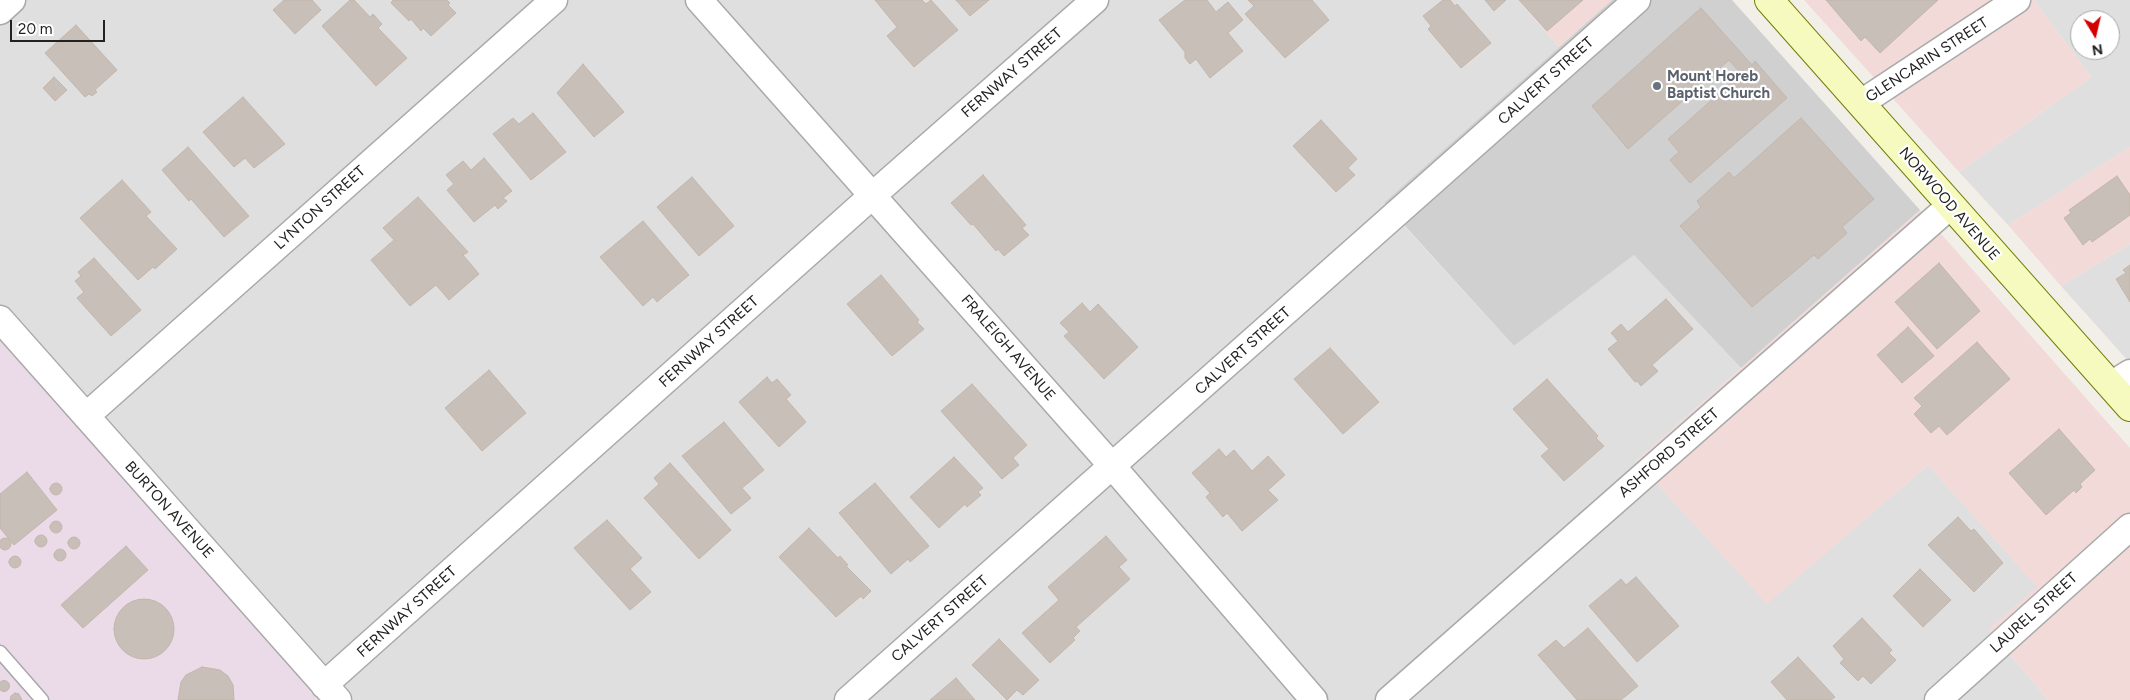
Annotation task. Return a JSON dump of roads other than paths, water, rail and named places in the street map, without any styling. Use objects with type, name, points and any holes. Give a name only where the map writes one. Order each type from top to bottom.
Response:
[{"type":"main road","name":"NORWOOD AVENUE","points":[[1769,0],[1950,206],[2120,379],[2130,407]]},
{"type":"street","points":[[0,11],[12,0]]},
{"type":"street","name":"LYNTON STREET","points":[[86,416],[554,0]]},
{"type":"street","name":"FRALEIGH AVENUE","points":[[699,0],[1113,467],[1314,700]]},
{"type":"street","name":"FERNWAY STREET","points":[[331,693],[873,195],[1095,0]]},
{"type":"street","name":"CALVERT STREET","points":[[848,700],[1638,0]]},
{"type":"street","name":"GLENCARIN STREET","points":[[1861,104],[2012,2]]},
{"type":"street","name":"ASHFORD STREET","points":[[1388,700],[1950,206]]},
{"type":"street","name":"BURTON AVENUE","points":[[0,319],[331,693]]},
{"type":"street","name":"LAUREL STREET","points":[[1938,700],[2130,527]]},
{"type":"lane","points":[[0,652],[42,700]]},
{"type":"place","name":"Mount Horeb Baptist Church","points":[[1657,86]]}]
